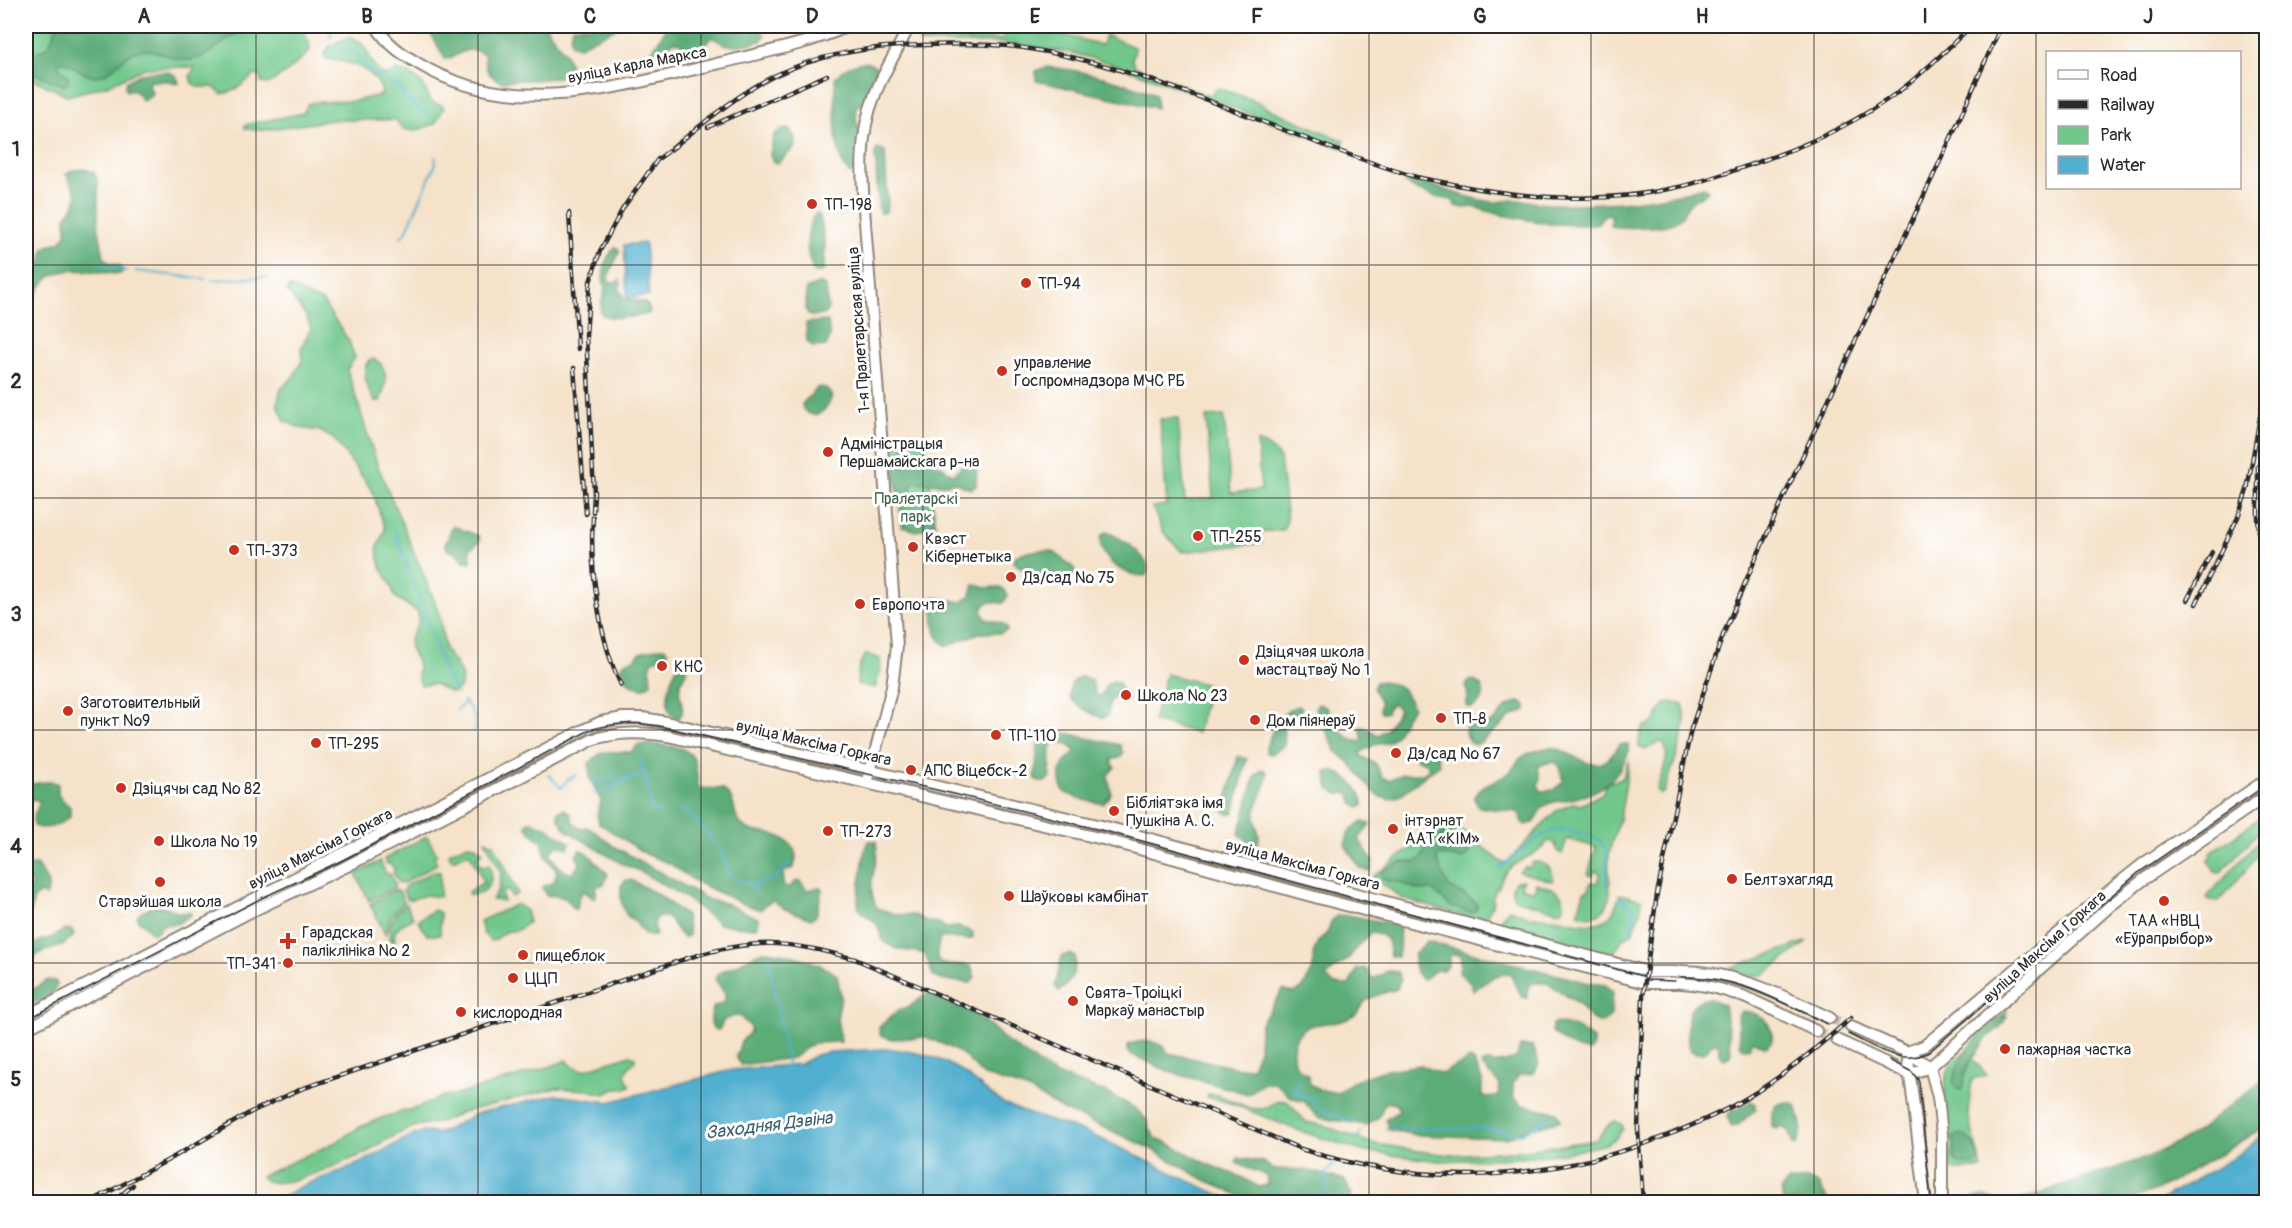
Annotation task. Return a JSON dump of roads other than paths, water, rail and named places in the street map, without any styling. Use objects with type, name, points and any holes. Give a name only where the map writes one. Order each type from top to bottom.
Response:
[{"type":"main road","name":"вуліца Карла Маркса","points":[[376,26],[391,46],[405,56],[434,73],[463,84],[493,92],[570,94],[633,84],[794,45],[848,26]]},
{"type":"main road","points":[[898,26],[904,37]]},
{"type":"main road","points":[[904,37],[909,26]]},
{"type":"main road","name":"1-я Пралетарская вуліца","points":[[868,782],[892,687],[897,646],[862,158],[865,126],[873,99],[904,37]]},
{"type":"main road","name":"вуліца Максіма Горкага","points":[[26,1016],[560,741],[601,722],[623,718],[642,718],[1096,824],[1646,977],[1678,972],[1704,972],[1730,976],[1758,985],[1830,1018]]},
{"type":"main road","name":"вуліца Максіма Горкага","points":[[26,1029],[236,919],[345,867],[566,752],[605,736],[640,732],[668,736],[868,782],[1103,839],[1332,902],[1646,977],[1678,984],[1724,989],[1748,997],[1816,1031]]},
{"type":"main road","name":"вуліца Максіма Горкага","points":[[1907,1052],[1924,1046],[2143,864],[2266,780]]},
{"type":"main road","name":"вуліца Максіма Горкага","points":[[1909,1074],[1930,1067],[2110,906],[2143,880],[2266,796]]},
{"type":"main road","points":[[1851,1027],[1907,1052],[1930,1067],[1938,1097],[1942,1135],[1942,1203]]},
{"type":"main road","points":[[1837,1040],[1909,1074]]},
{"type":"main road","points":[[1907,1052],[1926,1203]]},
{"type":"water","points":[[645,243],[649,296],[627,297],[624,245]]},
{"type":"water","name":"Заходняя Дзвіна","points":[[883,1049],[936,1058],[965,1074],[1005,1104],[1092,1135],[1238,1202],[276,1202],[304,1185],[359,1163],[413,1135],[424,1132],[440,1133],[478,1113],[555,1095],[609,1102],[731,1070],[800,1064],[816,1055],[828,1052]]},
{"type":"water","points":[[2266,1132],[2266,1202],[2157,1202],[2240,1154]]},
{"type":"waterway","points":[[330,39],[333,26]]},
{"type":"waterway","points":[[338,49],[354,52],[368,69],[400,89],[415,107],[431,117]]},
{"type":"waterway","points":[[401,237],[406,232],[436,163],[435,157]]},
{"type":"waterway","points":[[99,265],[128,271]]},
{"type":"waterway","points":[[135,271],[205,279]]},
{"type":"waterway","points":[[212,280],[267,277]]},
{"type":"waterway","points":[[395,531],[446,676],[457,694]]},
{"type":"waterway","points":[[464,701],[473,715],[474,731]]},
{"type":"waterway","points":[[457,710],[465,702]]},
{"type":"waterway","points":[[640,756],[650,796],[651,811],[661,813]]},
{"type":"waterway","points":[[595,794],[645,773]]},
{"type":"waterway","points":[[548,774],[561,788],[567,780],[577,775]]},
{"type":"waterway","points":[[593,781],[629,778]]},
{"type":"waterway","points":[[678,811],[688,812],[719,848],[730,876],[753,886],[757,893]]},
{"type":"waterway","points":[[1500,868],[1538,838],[1562,829],[1590,836],[1603,844],[1607,859],[1607,888]]},
{"type":"waterway","points":[[754,885],[776,878],[789,864]]},
{"type":"waterway","points":[[1620,897],[1634,908],[1635,913],[1630,932]]},
{"type":"waterway","points":[[769,959],[788,1068]]},
{"type":"waterway","points":[[1300,1078],[1293,1091],[1315,1100],[1315,1107],[1355,1123]]},
{"type":"waterway","points":[[1386,1129],[1482,1128],[1521,1134],[1550,1118]]},
{"type":"waterway","points":[[1354,1142],[1361,1132]]},
{"type":"waterway","points":[[1323,1202],[1322,1198],[1329,1186],[1325,1174],[1334,1164]]},
{"type":"tunnel","points":[[1830,1018],[1851,1027]]},
{"type":"tunnel","points":[[1816,1031],[1837,1040]]},
{"type":"tram line","points":[[26,1020],[262,898],[341,861],[590,730],[630,723],[669,728],[1105,831],[1643,976]]},
{"type":"tram line","points":[[1848,1034],[1898,1056],[1919,1056],[1929,1052],[2138,873],[2266,785]]},
{"type":"tram line","points":[[1681,977],[1701,977],[1739,985],[1774,998],[1827,1024]]},
{"type":"tram line","points":[[1648,980],[1675,981]]},
{"type":"tram line","points":[[1889,1060],[1912,1072],[1919,1081],[1931,1202]]},
{"type":"railway","points":[[671,149],[747,92],[774,76],[810,62],[848,52],[886,47],[994,45],[1036,50],[1133,74],[1368,162],[1416,177],[1511,194],[1566,198],[1620,196],[1674,188],[1707,179],[1779,154],[1832,132],[1898,92],[1971,26]]},
{"type":"railway","points":[[1643,1202],[1638,1129],[1643,996],[1657,894],[1691,729],[1723,635],[1751,569],[2001,26]]},
{"type":"railway","points":[[708,127],[827,75]]},
{"type":"railway","points":[[593,512],[586,335],[590,282],[600,251],[623,208],[658,159],[677,145]]},
{"type":"railway","points":[[569,213],[578,349]]},
{"type":"railway","points":[[574,368],[586,514]]},
{"type":"railway","points":[[2196,604],[2238,517],[2247,490],[2266,383]]},
{"type":"railway","points":[[2258,466],[2258,518],[2262,570]]},
{"type":"railway","points":[[593,517],[594,580],[597,602],[607,647],[621,685]]},
{"type":"railway","points":[[2187,600],[2212,552]]},
{"type":"railway","points":[[90,1202],[251,1112],[301,1089],[688,958],[753,944],[790,945],[855,959],[1301,1149],[1347,1162],[1439,1175],[1486,1175],[1532,1171],[1578,1163],[1623,1151],[1668,1135],[1740,1102],[1802,1059],[1851,1018]]},
{"type":"railway","points":[[113,1202],[133,1185]]},
{"type":"place","name":"ТП-198","points":[[812,204]]},
{"type":"place","name":"ТП-94","points":[[1026,283]]},
{"type":"place","name":"управление Госпромнадзора МЧС РБ","points":[[1002,371]]},
{"type":"place","name":"Адміністрацыя Першамайскага р-на","points":[[828,452]]},
{"type":"place","name":"ТП-255","points":[[1198,536]]},
{"type":"place","name":"Квэст Кібернетыка","points":[[913,547]]},
{"type":"place","name":"ТП-373","points":[[234,550]]},
{"type":"place","name":"Дз/сад № 75","points":[[1011,577]]},
{"type":"place","name":"Европочта","points":[[860,604]]},
{"type":"place","name":"Дзіцячая школа мастацтваў № 1","points":[[1244,660]]},
{"type":"place","name":"КНС","points":[[662,666]]},
{"type":"place","name":"Школа № 23","points":[[1126,695]]},
{"type":"place","name":"Заготовительный пункт №9","points":[[68,711]]},
{"type":"place","name":"ТП-8","points":[[1441,718]]},
{"type":"place","name":"Дом піянераў","points":[[1255,720]]},
{"type":"place","name":"ТП-110","points":[[996,735]]},
{"type":"place","name":"ТП-295","points":[[316,743]]},
{"type":"place","name":"Дз/сад № 67","points":[[1396,753]]},
{"type":"place","name":"АПС Віцебск-2","points":[[911,770]]},
{"type":"place","name":"Дзіцячы сад № 82","points":[[121,788]]},
{"type":"place","name":"Бібліятэка імя Пушкіна А. С.","points":[[1114,811]]},
{"type":"place","name":"інтэрнат ААТ «КІМ»","points":[[1393,829]]},
{"type":"place","name":"ТП-273","points":[[828,831]]},
{"type":"place","name":"Школа № 19","points":[[159,841]]},
{"type":"place","name":"Белтэхагляд","points":[[1732,879]]},
{"type":"place","name":"Старэйшая школа","points":[[160,882]]},
{"type":"place","name":"Шаўковы камбінат","points":[[1009,896]]},
{"type":"place","name":"ТАА «НВЦ «Еўрапрыбор»","points":[[2164,901]]},
{"type":"place","name":"Гарадская паліклініка № 2","points":[[288,941]]},
{"type":"place","name":"пищеблок","points":[[523,955]]},
{"type":"place","name":"ТП-341","points":[[288,963]]},
{"type":"place","name":"ЦЦП","points":[[513,978]]},
{"type":"place","name":"Свята-Троіцкі Маркаў манастыр","points":[[1073,1001]]},
{"type":"place","name":"кислородная","points":[[461,1012]]},
{"type":"place","name":"пажарная частка","points":[[2005,1049]]},
{"type":"park label","name":"Пралетарскі парк","points":[[916,507]]}]
